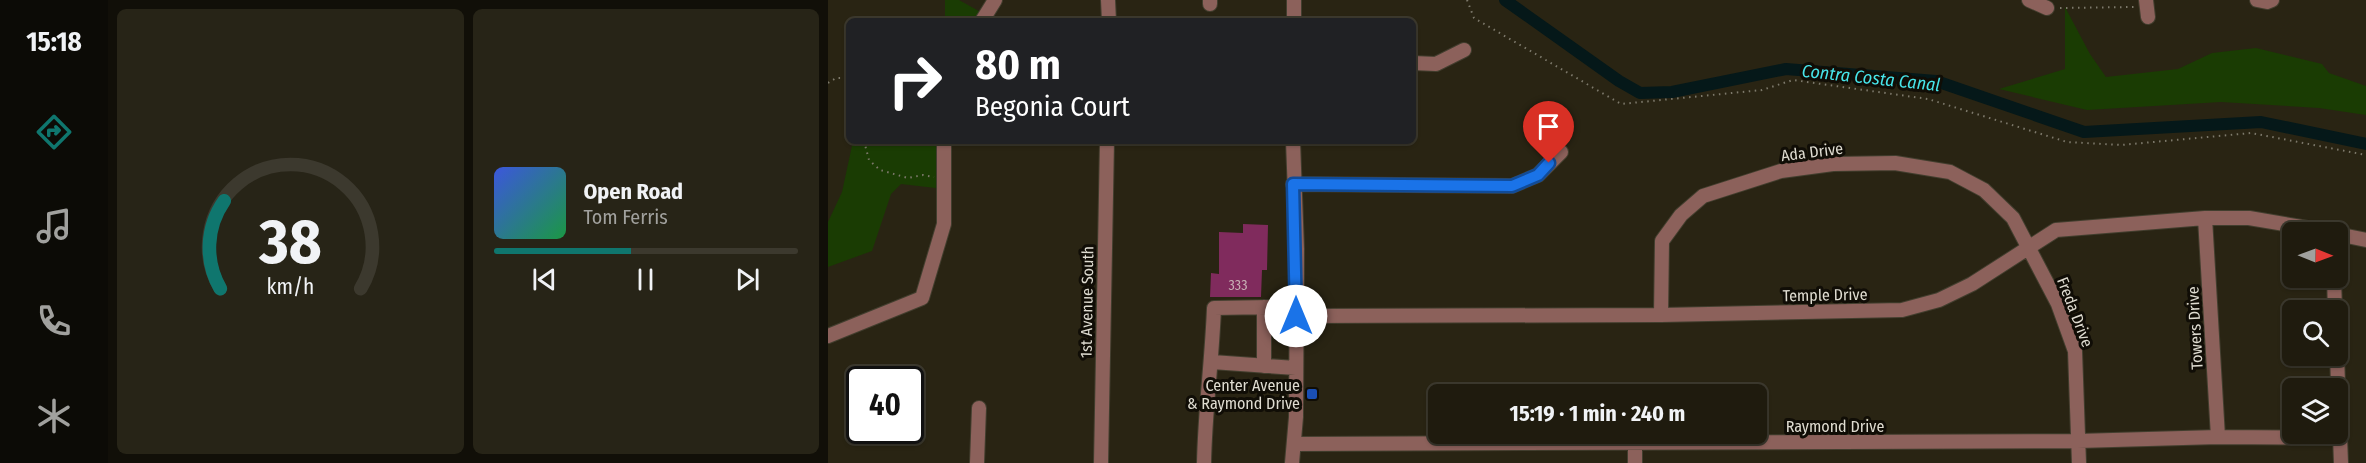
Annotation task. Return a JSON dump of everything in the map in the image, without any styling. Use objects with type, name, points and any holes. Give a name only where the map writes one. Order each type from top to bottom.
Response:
[{"type":"street","points":[[984,18],[995,0]]},
{"type":"street","points":[[1108,0],[1109,18]]},
{"type":"street","points":[[1294,0],[1294,18]]},
{"type":"street","points":[[2029,0],[2047,8]]},
{"type":"street","points":[[2257,0],[2267,3],[2272,0]]},
{"type":"street","points":[[1416,63],[1436,64],[1464,50]]},
{"type":"street","points":[[828,336],[922,298],[944,224],[944,144]]},
{"type":"street","name":"1st Avenue South","points":[[1101,463],[1107,144]]},
{"type":"street","points":[[1292,463],[1296,368],[1293,144]]},
{"type":"street","points":[[1293,184],[1512,186],[1538,175],[1561,152]]},
{"type":"street","name":"Ada Drive","points":[[1661,315],[1662,241],[1681,215],[1703,196],[1781,171],[1833,164],[1896,163],[1950,172],[1984,190],[2013,218],[2030,247]]},
{"type":"street","name":"Temple Drive","points":[[1212,363],[1215,308],[1280,307],[1296,316],[1661,315],[1902,310],[1939,300],[1972,284],[2056,230],[2205,218],[2249,218],[2282,224]]},
{"type":"street","name":"Towers Drive","points":[[2205,218],[2218,436]]},
{"type":"street","points":[[2348,236],[2366,240]]},
{"type":"street","name":"Freda Drive","points":[[2030,247],[2058,304],[2075,351],[2079,463]]},
{"type":"street","points":[[1263,366],[1264,307]]},
{"type":"street","points":[[1204,463],[1205,410],[1212,363],[1296,368]]},
{"type":"street","points":[[977,463],[979,408]]},
{"type":"street","name":"Raymond Drive","points":[[1767,442],[2078,441],[2218,436],[2282,437]]},
{"type":"street","name":"Raymond Drive","points":[[1294,444],[1428,444]]},
{"type":"street","points":[[1635,444],[1635,463]]},
{"type":"street","points":[[2340,444],[2341,463]]},
{"type":"path","points":[[1467,0],[1474,18],[1621,104],[1762,90],[1793,80],[1928,99],[2067,142],[2121,145],[2251,133],[2366,154]]},
{"type":"path","points":[[2047,8],[2147,8]]},
{"type":"path","points":[[828,83],[836,78],[846,78]]},
{"type":"path","points":[[865,144],[869,160],[880,170],[908,178],[923,176],[944,180]]},
{"type":"green space","points":[[945,0],[959,0],[986,15],[984,18],[945,18]]},
{"type":"green space","points":[[2065,7],[2090,54],[2106,77],[2178,69],[2212,53],[2256,48],[2322,64],[2329,73],[2366,86],[2366,115],[2319,108],[2221,102],[2087,110],[1999,89],[2065,69]]},
{"type":"green space","points":[[852,144],[944,144],[944,189],[901,184],[891,194],[872,251],[828,267],[828,222],[842,192]]},
{"type":"building","points":[[1243,224],[1268,225],[1267,270],[1262,270],[1261,297],[1210,297],[1211,273],[1219,274],[1219,232],[1243,233]]},
{"type":"waterway","name":"Contra Costa Canal","points":[[1505,0],[1619,81],[1640,93],[1672,92],[1786,69],[1936,81],[2084,132],[2261,122],[2366,144]]},
{"type":"place","name":"Center Avenue & Raymond Drive","points":[[1312,394]]},
{"type":"route","points":[[1296,316],[1297,249],[1293,184],[1512,186],[1538,175],[1549,163]]}]
